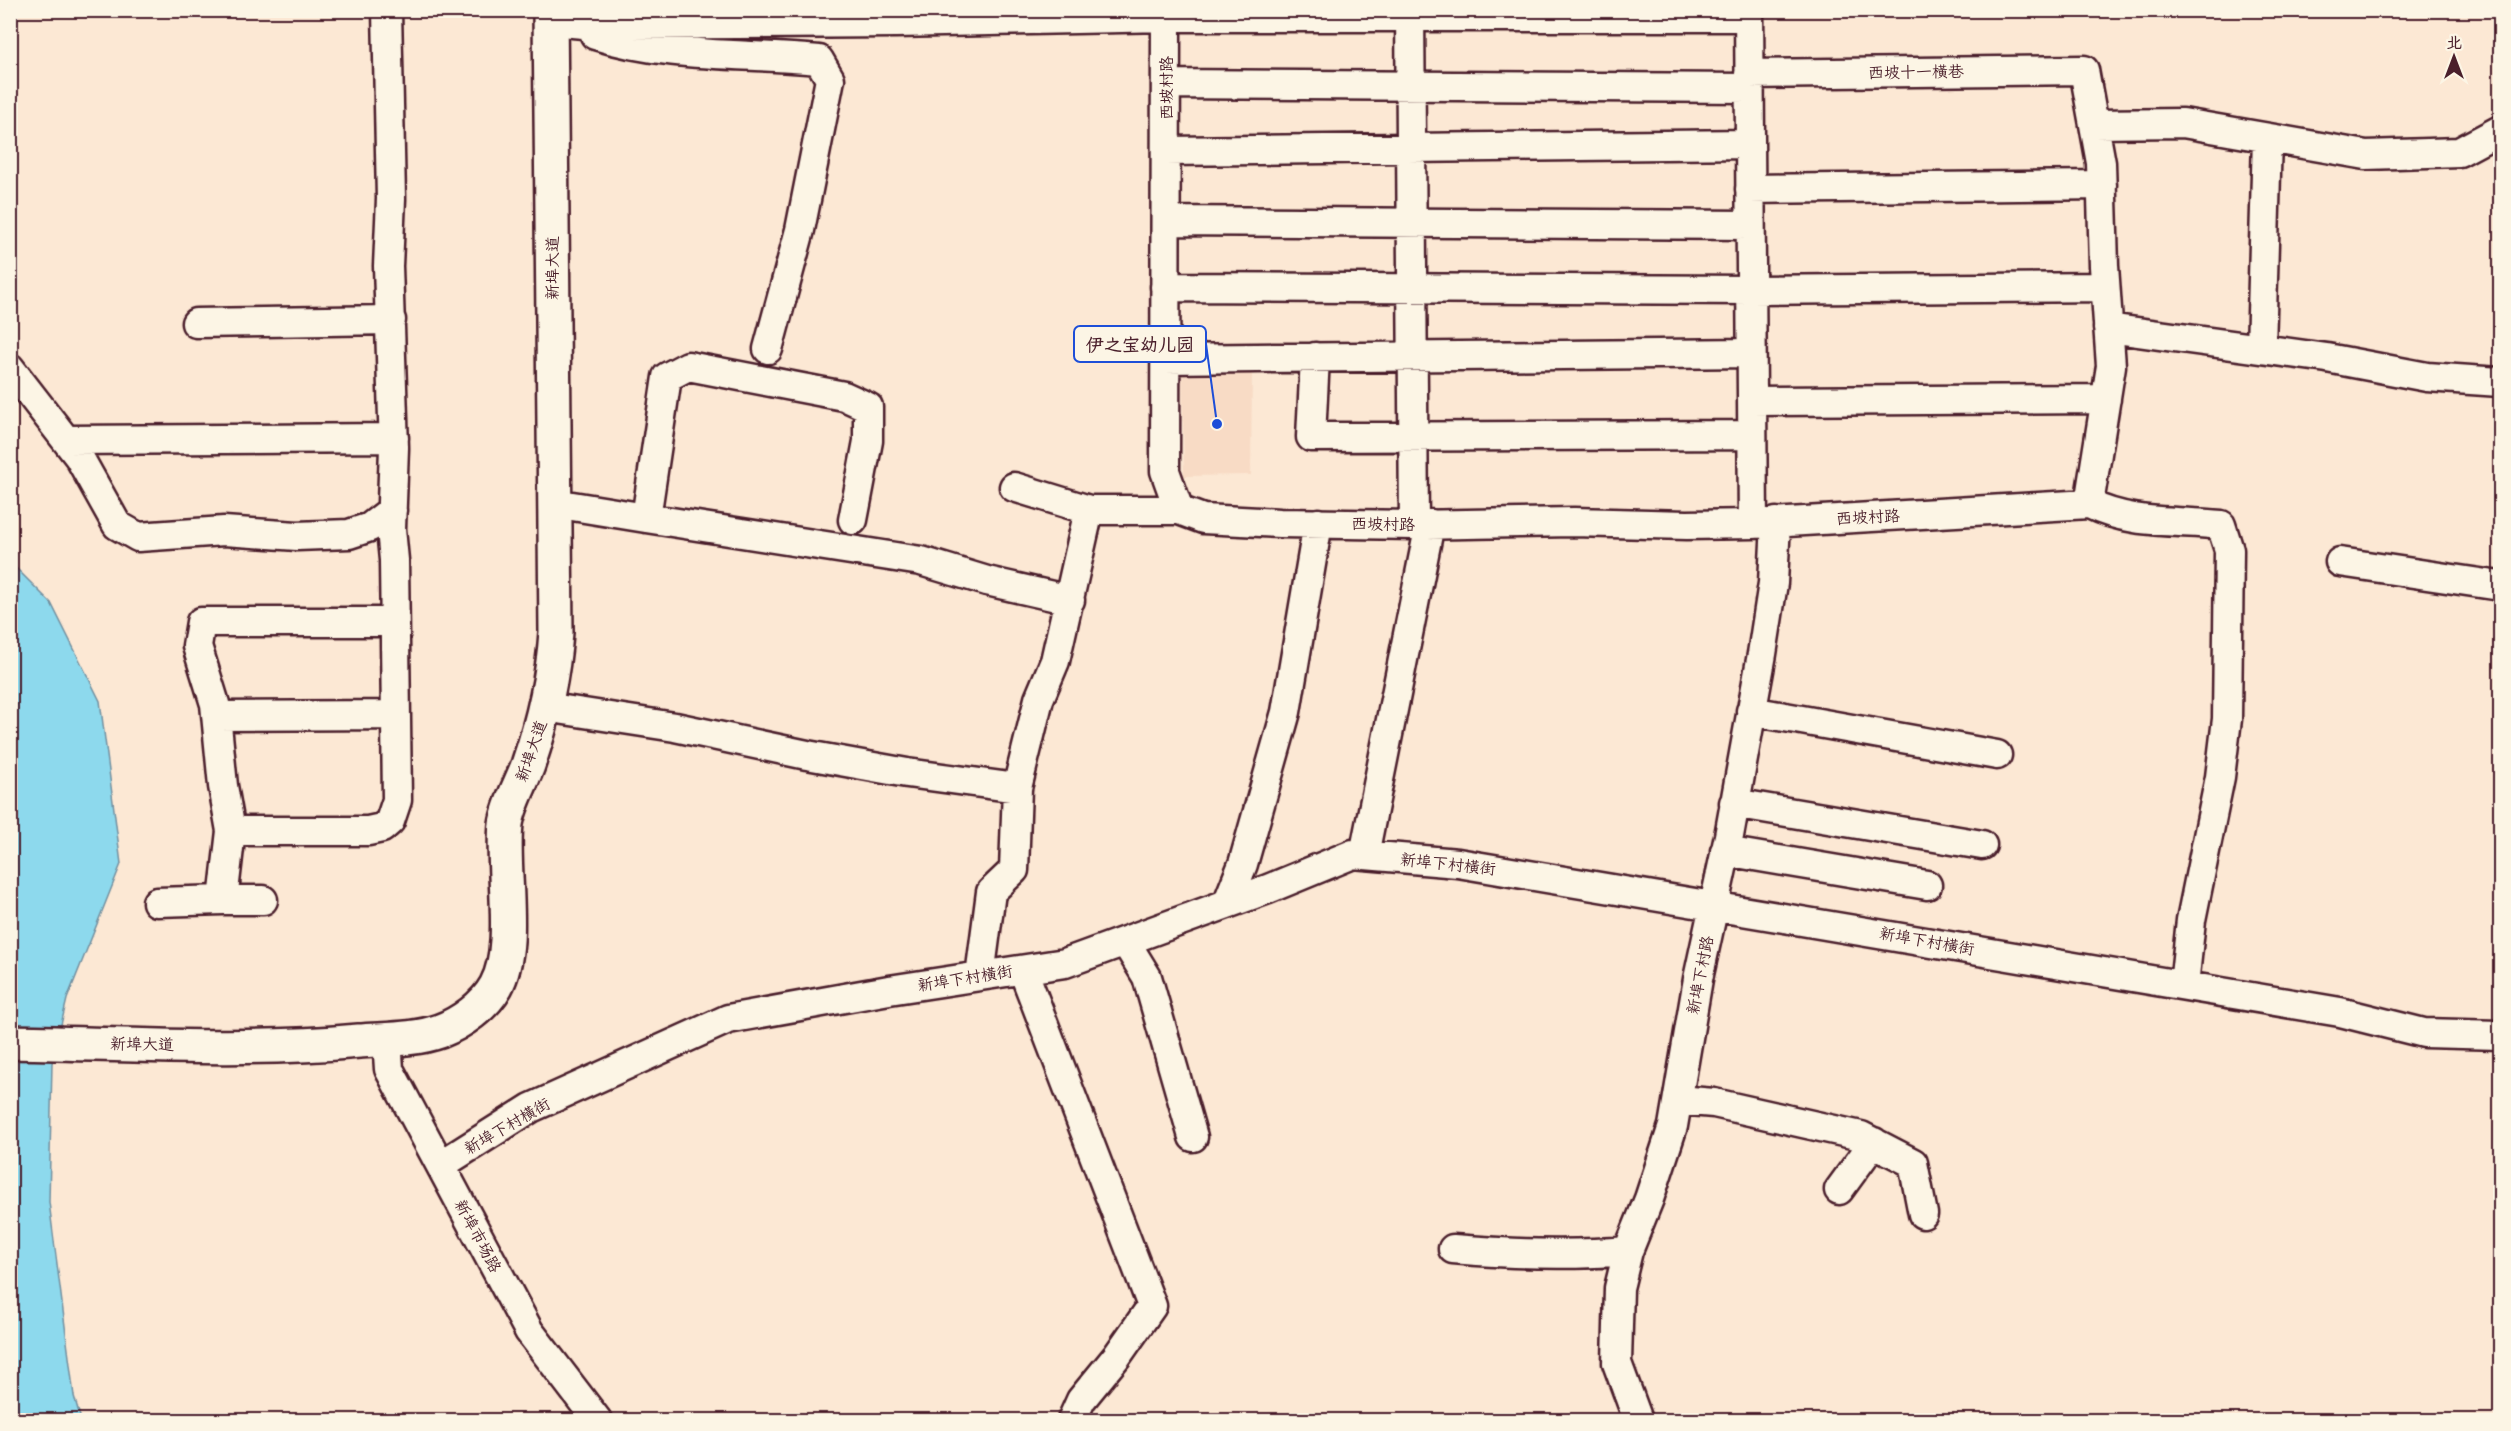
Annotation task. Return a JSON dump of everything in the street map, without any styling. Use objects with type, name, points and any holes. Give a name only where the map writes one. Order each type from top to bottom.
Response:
[{"type":"main road","name":"新埠大道","points":[[10,1063],[120,1055],[165,1044],[257,1046],[387,1039],[441,1031],[479,1007],[495,987],[503,964],[506,937],[506,824],[545,707],[551,682],[556,632],[550,16]]},
{"type":"main road","name":"新埠大道","points":[[10,1042],[120,1055]]},
{"type":"street","points":[[231,831],[346,833],[382,828],[395,811],[397,800],[392,510],[394,438],[387,10]]},
{"type":"street","points":[[550,16],[595,25],[897,17],[1166,14],[1749,14]]},
{"type":"street","name":"西坡村路","points":[[1166,14],[1165,471],[1179,510],[1203,519],[1318,523],[1422,525],[1574,522],[1764,523],[2090,504]]},
{"type":"street","points":[[1364,855],[1422,525],[1414,436],[1410,14]]},
{"type":"street","name":"新埠下村路","points":[[1638,1420],[1617,1363],[1619,1288],[1628,1251],[1653,1189],[1673,1125],[1773,583],[1752,435],[1749,14]]},
{"type":"street","points":[[550,16],[618,43],[692,54],[766,55],[819,60],[830,79],[800,230],[768,349]]},
{"type":"street","name":"西坡十一横巷","points":[[1166,84],[1411,86],[1749,81],[2084,70],[2094,124]]},
{"type":"street","points":[[2184,985],[2191,920],[2220,777],[2227,719],[2229,550],[2221,525],[2154,522],[2110,515],[2090,504],[2111,366],[2105,286],[2102,163],[2094,124],[2183,123],[2366,154],[2459,152],[2500,130]]},
{"type":"street","points":[[2261,349],[2267,138]]},
{"type":"street","points":[[1166,151],[1749,144]]},
{"type":"street","points":[[1750,189],[2102,184]]},
{"type":"street","points":[[1166,221],[1750,225]]},
{"type":"street","points":[[1165,287],[1751,290],[2105,286]]},
{"type":"street","points":[[196,323],[391,320]]},
{"type":"street","points":[[2108,328],[2326,358],[2427,377],[2500,382]]},
{"type":"street","points":[[1165,358],[1751,353]]},
{"type":"street","points":[[1315,357],[1311,437],[1752,435]]},
{"type":"street","points":[[646,518],[667,377],[688,366],[844,396],[868,407],[868,441],[853,520]]},
{"type":"street","points":[[10,368],[79,457],[117,525],[138,537],[224,531],[297,536],[350,534],[370,527],[392,510]]},
{"type":"street","points":[[1752,401],[2106,399]]},
{"type":"street","points":[[66,440],[394,438]]},
{"type":"street","points":[[1014,487],[1089,510],[1179,510]]},
{"type":"street","points":[[554,503],[921,561],[987,581],[1070,600]]},
{"type":"street","points":[[980,976],[990,892],[1014,870],[1017,788],[1039,699],[1055,661],[1089,510]]},
{"type":"street","points":[[1227,904],[1243,864],[1286,712],[1318,523]]},
{"type":"street","points":[[2340,562],[2500,586]]},
{"type":"street","points":[[223,900],[231,831],[223,786],[217,716],[197,646],[201,622],[394,622]]},
{"type":"street","points":[[545,707],[675,727],[907,773],[1017,788]]},
{"type":"street","points":[[1751,711],[1997,755]]},
{"type":"street","points":[[217,716],[396,715]]},
{"type":"street","points":[[1734,803],[1982,845]]},
{"type":"street","points":[[1725,851],[1927,885]]},
{"type":"street","name":"新埠下村横街","points":[[441,1165],[531,1108],[728,1019],[1065,963],[1227,904],[1353,854],[1458,863],[1714,905],[2340,1012],[2424,1032],[2500,1035]]},
{"type":"street","points":[[157,902],[263,900]]},
{"type":"street","points":[[1125,941],[1147,977],[1193,1137]]},
{"type":"street","points":[[1023,969],[1152,1306],[1117,1356],[1081,1400],[1072,1420]]},
{"type":"street","name":"新埠市场路","points":[[387,1039],[389,1068],[529,1331],[597,1420]]},
{"type":"street","points":[[1678,1100],[1714,1103],[1861,1136],[1874,1142],[1913,1163],[1923,1214]]},
{"type":"street","points":[[1839,1190],[1874,1142]]},
{"type":"street","points":[[1453,1249],[1520,1255],[1581,1255],[1628,1251]]},
{"type":"shaded area","points":[[1252,370],[1251,475],[1184,476],[1182,372]]},
{"type":"water","points":[[10,562],[51,603],[100,701],[121,864],[67,999],[52,1063],[49,1202],[74,1396],[81,1420],[11,1420]]},
{"type":"place","name":"伊之宝幼儿园","points":[[1217,424]]}]
